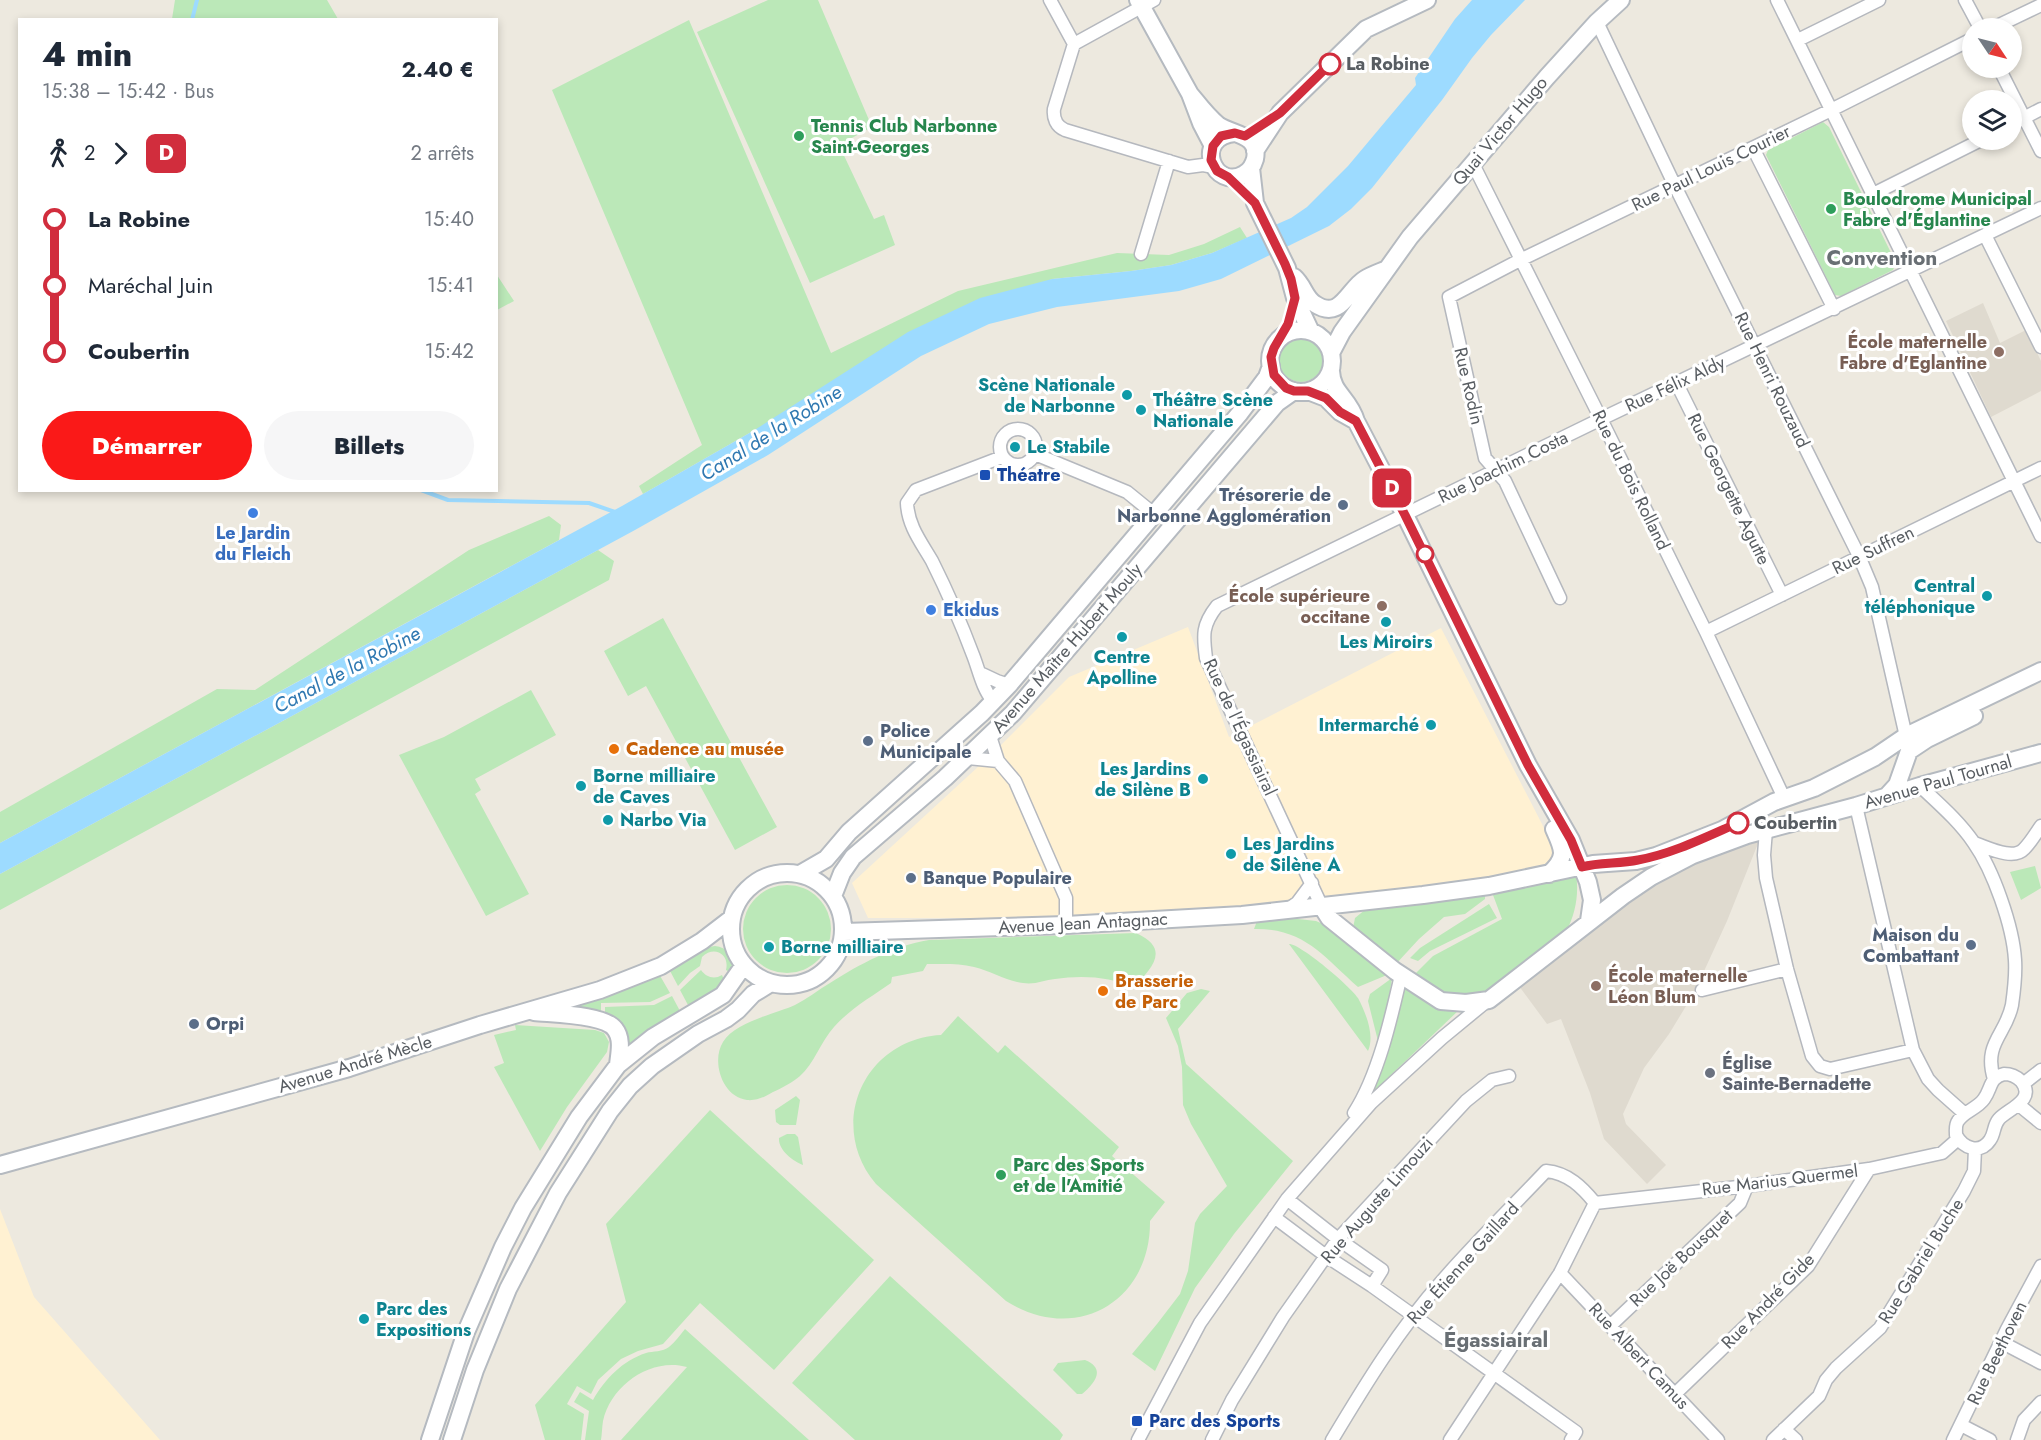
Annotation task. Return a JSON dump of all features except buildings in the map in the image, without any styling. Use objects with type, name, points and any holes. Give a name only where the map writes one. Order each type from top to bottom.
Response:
[{"type":"main road","points":[[1255,151],[1280,113],[1366,29],[1427,0]]},
{"type":"main road","name":"Quai Victor Hugo","points":[[1331,353],[1341,332],[1410,237],[1547,77],[1597,22],[1621,0]]},
{"type":"main road","points":[[1144,2],[1213,146]]},
{"type":"main road","points":[[1190,94],[1210,118],[1221,127],[1251,142],[1255,151],[1255,159],[1251,168],[1240,176],[1221,172]]},
{"type":"main road","points":[[1259,210],[1221,172],[1211,156],[1213,146],[1221,136],[1240,135],[1280,113]]},
{"type":"main road","points":[[1251,168],[1259,210],[1287,268],[1295,298],[1312,331],[1328,345],[1331,353],[1331,382],[1353,408],[1356,421],[1538,783],[1571,840],[1592,900],[1589,921]]},
{"type":"main road","points":[[1287,268],[1313,303],[1327,308],[1344,302],[1363,279],[1388,269]]},
{"type":"main road","name":"Quai Victor Hugo","points":[[1312,331],[1327,330],[1335,325],[1388,269]]},
{"type":"main road","points":[[1295,298],[1289,322],[1271,357],[1271,366],[1279,382],[1326,398],[1340,412],[1356,421]]},
{"type":"main road","points":[[1278,341],[1292,332],[1312,331]]},
{"type":"main road","name":"Avenue Maître Hubert Mouly","points":[[800,874],[826,859],[849,832],[1009,685],[1240,413],[1267,377],[1271,366]]},
{"type":"main road","points":[[1301,391],[1317,387],[1330,371]]},
{"type":"main road","name":"Avenue Maître Hubert Mouly","points":[[833,896],[842,873],[854,857],[968,758],[990,736],[1046,676],[1277,403],[1301,391]]},
{"type":"main road","points":[[1907,743],[2041,671]]},
{"type":"main road","points":[[1907,743],[1927,739],[2041,682]]},
{"type":"main road","points":[[1887,796],[1897,785],[1902,774],[1907,743]]},
{"type":"main road","name":"Avenue Jean Antagnac","points":[[844,932],[1066,925],[1242,915],[1489,886],[1581,865],[1633,861],[1656,856],[1722,830],[1774,802],[1814,788],[1907,743]]},
{"type":"main road","name":"Avenue Paul Tournal","points":[[1489,999],[1589,921],[1651,877],[1693,855],[1747,835],[2041,753]]},
{"type":"main road","points":[[1875,757],[1889,757],[1899,765],[1902,774]]},
{"type":"main road","points":[[1538,783],[1544,808],[1562,846],[1563,853],[1559,865],[1549,874]]},
{"type":"main road","points":[[774,874],[800,874],[824,886],[833,896],[841,913],[844,932],[840,949],[832,963],[819,975],[804,983],[788,985],[771,983],[756,976],[744,965],[733,941],[732,918],[740,899],[756,883],[774,874]]},
{"type":"main road","points":[[1352,937],[1347,925],[1358,902]]},
{"type":"main road","points":[[1322,907],[1326,915],[1352,937],[1401,975],[1441,1001],[1466,1003],[1489,999]]},
{"type":"main road","name":"Avenue André Mècle","points":[[0,1166],[349,1068],[472,1027],[632,979],[661,966],[702,941],[732,918]]},
{"type":"main road","points":[[702,941],[733,941]]},
{"type":"main road","points":[[430,1440],[466,1332],[508,1237],[523,1208],[579,1117],[618,1065],[653,1037],[723,995],[744,965]]},
{"type":"main road","points":[[452,1440],[475,1370],[508,1289],[558,1192],[610,1111],[630,1086],[652,1066],[698,1034],[726,1019],[753,994],[771,983]]},
{"type":"main road","points":[[528,1012],[605,1021],[616,1029],[620,1042],[618,1065]]},
{"type":"street","points":[[1050,0],[1074,44]]},
{"type":"street","points":[[1778,0],[2041,536]]},
{"type":"street","points":[[1798,40],[1879,0]]},
{"type":"street","points":[[1965,0],[1975,18]]},
{"type":"street","points":[[1144,2],[1074,44],[1054,109],[1056,123],[1065,130],[1169,161],[1191,167],[1203,165],[1221,172]]},
{"type":"street","points":[[2014,18],[2041,5]]},
{"type":"street","name":"Rue Henri Rouzaud","points":[[1597,22],[1675,186],[1859,556],[1872,587],[1907,743]]},
{"type":"street","name":"Rue Paul Louis Courier","points":[[1449,297],[1962,44]]},
{"type":"street","points":[[2004,78],[2041,151]]},
{"type":"street","points":[[2024,117],[2041,109]]},
{"type":"street","points":[[1753,148],[1834,309]]},
{"type":"street","points":[[1873,194],[1962,150]]},
{"type":"street","points":[[1141,254],[1169,161]]},
{"type":"street","name":"Rue du Bois Rolland","points":[[1473,164],[1706,632],[1784,798]]},
{"type":"street","name":"Rue Félix Aldy","points":[[1601,419],[2041,208]]},
{"type":"street","points":[[1985,235],[2041,346]]},
{"type":"street","name":"Rue Rodin","points":[[1449,297],[1485,458],[1504,481],[1560,598]]},
{"type":"street","name":"Rue Georgette Agutte","points":[[1677,384],[1782,595]]},
{"type":"street","name":"Rue Joachim Costa","points":[[1405,515],[1601,419]]},
{"type":"street","points":[[1018,428],[1029,432],[1035,442],[1035,454],[1027,462],[1011,464],[1002,457],[999,445],[1001,439],[1007,431],[1018,428]]},
{"type":"street","points":[[1035,454],[1126,492],[1154,514]]},
{"type":"street","points":[[993,701],[986,693],[967,639],[932,561],[916,535],[907,514],[906,502],[916,490],[1002,457]]},
{"type":"street","name":"Rue Suffren","points":[[1706,632],[2041,468]]},
{"type":"street","name":"Rue de l'Égassiairal","points":[[1322,907],[1206,658],[1203,636],[1208,618],[1217,606],[1405,515]]},
{"type":"street","points":[[980,673],[1009,685]]},
{"type":"street","points":[[990,736],[998,761],[1015,781],[1066,898],[1066,925]]},
{"type":"street","points":[[968,758],[998,761]]},
{"type":"street","points":[[1920,786],[1951,816],[1974,843],[1993,879],[2009,926],[2015,959],[2015,985],[2011,1009],[1991,1050],[1990,1068],[1994,1079]]},
{"type":"street","points":[[1856,806],[1913,1050],[1928,1079],[1965,1114]]},
{"type":"street","points":[[1974,843],[2017,854],[2023,851],[2041,826]]},
{"type":"street","points":[[1766,830],[1764,855],[1766,878],[1787,969],[1812,1056],[1820,1066],[1830,1069],[1913,1050]]},
{"type":"street","points":[[1287,910],[1297,903],[1312,884],[1334,898],[1358,902]]},
{"type":"street","points":[[1702,990],[1787,969]]},
{"type":"street","points":[[1333,1148],[1364,1097],[1401,975]]},
{"type":"street","points":[[1138,1440],[1200,1323],[1287,1199],[1371,1103],[1442,1038],[1489,999]]},
{"type":"street","points":[[2023,1084],[2041,1070]]},
{"type":"street","points":[[2009,1074],[2023,1084],[2024,1097],[2019,1105],[2005,1113],[1994,1125],[1993,1134],[1988,1143],[1975,1149],[1965,1146],[1958,1139],[1956,1125],[1965,1114],[1975,1109],[1986,1098],[1994,1079],[2009,1074]]},
{"type":"street","name":"Rue Auguste Limouzi","points":[[1212,1440],[1232,1400],[1283,1317],[1338,1239],[1466,1101],[1492,1080],[1509,1076]]},
{"type":"street","points":[[2019,1105],[2041,1123]]},
{"type":"street","name":"Rue Marius Quermel","points":[[1595,1203],[1747,1186],[1869,1169],[1942,1153],[1958,1139]]},
{"type":"street","name":"Rue Gabriel Buche","points":[[1773,1440],[1819,1396],[1826,1380],[1836,1368],[1880,1328],[1964,1191],[1974,1171],[1975,1149]]},
{"type":"street","name":"Rue André Gide","points":[[1675,1394],[1808,1266],[1869,1169]]},
{"type":"street","name":"Rue Étienne Gaillard","points":[[1332,1440],[1359,1394],[1414,1315],[1442,1281],[1546,1171],[1559,1172],[1583,1187],[1595,1203]]},
{"type":"street","name":"Rue Joë Bousquet","points":[[1610,1326],[1740,1203],[1747,1186]]},
{"type":"street","points":[[1287,1199],[1382,1270],[1372,1286]]},
{"type":"street","points":[[1450,1440],[1560,1273],[1595,1203]]},
{"type":"street","points":[[1274,1217],[1494,1373],[1574,1436]]},
{"type":"street","name":"Rue Beethoven","points":[[1953,1440],[2041,1266]]},
{"type":"street","name":"Rue Albert Camus","points":[[1560,1273],[1718,1440]]},
{"type":"street","points":[[2001,1342],[2041,1363]]},
{"type":"street","points":[[2017,1440],[2025,1420],[2041,1402]]},
{"type":"street","points":[[1961,1425],[1990,1440]]},
{"type":"street","points":[[1784,1429],[1796,1440]]},
{"type":"shaded area","name":"École maternelle Fabre d'Eglantine","points":[[1983,303],[2000,343],[2026,330],[2041,361],[2041,391],[1991,417],[1946,321]]},
{"type":"shaded area","points":[[1188,627],[1229,737],[1441,628],[1542,824],[1553,848],[1552,856],[1543,868],[1353,898],[1115,918],[868,918],[852,883],[992,754],[1069,677]]},
{"type":"shaded area","points":[[1759,841],[1727,921],[1694,993],[1669,1034],[1644,1068],[1623,1114],[1626,1124],[1666,1165],[1647,1184],[1604,1139],[1590,1093],[1561,1019],[1547,1024],[1519,986],[1612,915],[1675,871],[1721,851]]},
{"type":"shaded area","points":[[0,1209],[34,1297],[160,1440],[0,1440]]},
{"type":"green space","points":[[175,0],[327,0],[337,18],[172,18]]},
{"type":"green space","name":"Tennis Club Narbonne Saint-Georges","points":[[768,0],[818,0],[872,127],[839,145],[874,219],[884,215],[895,245],[810,283],[697,32]]},
{"type":"green space","points":[[689,20],[831,353],[958,291],[1117,253],[1169,255],[1204,244],[1240,227],[1247,238],[1212,253],[1171,265],[1052,279],[753,431],[643,494],[639,486],[702,445],[552,90]]},
{"type":"green space","name":"Boulodrome Municipal Fabre d'Églantine","points":[[1823,122],[1829,127],[1896,263],[1893,270],[1841,296],[1835,295],[1766,155],[1768,150]]},
{"type":"green space","points":[[498,277],[514,301],[498,309]]},
{"type":"green space","points":[[1301,338],[1316,345],[1323,360],[1316,375],[1301,382],[1286,375],[1279,360],[1286,345]]},
{"type":"green space","points":[[549,516],[561,525],[559,540],[0,843],[0,812],[217,689],[255,690],[469,550]]},
{"type":"green space","points":[[598,550],[614,561],[609,580],[0,910],[0,874]]},
{"type":"green space","points":[[663,618],[777,827],[735,850],[646,686],[628,696],[604,651]]},
{"type":"green space","points":[[531,690],[556,735],[475,779],[481,790],[475,794],[529,894],[486,916],[399,755],[444,737]]},
{"type":"green space","points":[[2035,866],[2041,888],[2021,900],[2010,872]]},
{"type":"green space","points":[[1576,873],[1576,903],[1566,932],[1485,995],[1444,998],[1412,977],[1433,956],[1502,919],[1493,895]]},
{"type":"green space","points":[[787,885],[812,892],[824,904],[831,929],[824,954],[812,966],[787,973],[762,966],[750,954],[743,929],[750,904],[762,892]]},
{"type":"green space","points":[[1485,891],[1485,899],[1465,914],[1444,917],[1395,965],[1353,928],[1355,918],[1366,909]]},
{"type":"green space","points":[[1489,904],[1497,918],[1430,951],[1418,961],[1410,958],[1420,948]]},
{"type":"green space","points":[[1289,918],[1316,921],[1330,927],[1387,975],[1358,987],[1323,955],[1300,939],[1286,933],[1254,929],[1257,921]]},
{"type":"green space","points":[[1136,933],[1147,939],[1156,952],[1155,959],[1146,974],[1133,988],[1115,981],[1085,977],[1023,983],[968,966],[927,964],[923,971],[892,977],[891,983],[847,1014],[829,1033],[805,1071],[784,1087],[760,1098],[747,1100],[731,1092],[721,1077],[718,1059],[720,1050],[723,1042],[736,1029],[795,1005],[853,969],[903,947],[929,940]]},
{"type":"green space","points":[[1289,944],[1304,951],[1325,967],[1358,998],[1367,1017],[1370,1032],[1368,1051]]},
{"type":"green space","points":[[715,946],[725,949],[730,955],[731,973],[726,970],[727,964],[723,956],[720,953],[711,952],[702,957],[700,966],[678,986],[669,969]]},
{"type":"green space","points":[[701,970],[710,977],[722,975],[725,982],[711,993],[688,1005],[680,990]]},
{"type":"green space","points":[[659,974],[670,993],[650,1002],[601,1003],[601,1015],[561,1007]]},
{"type":"green space","points":[[1392,978],[1386,1017],[1378,1041],[1368,1001],[1370,994]]},
{"type":"green space","points":[[1402,982],[1436,1005],[1460,1009],[1371,1097]]},
{"type":"green space","points":[[1201,989],[1210,991],[1178,1029],[1186,1064],[1293,1161],[1234,1234],[1195,1288],[1155,1371],[1132,1354],[1180,1294],[1188,1271],[1195,1223],[1200,1214],[1227,1186],[1191,1124],[1183,1105],[1182,1067],[1178,1046],[1166,1018],[1187,993]]},
{"type":"green space","points":[[672,996],[680,1011],[627,1048],[605,1016],[605,1007],[654,1005]]},
{"type":"green space","points":[[958,1016],[998,1053],[1005,1045],[1119,1147],[1112,1156],[1165,1202],[1150,1221],[1147,1249],[1138,1274],[1123,1294],[1104,1308],[1082,1316],[1058,1318],[1032,1314],[1006,1301],[876,1184],[861,1161],[854,1136],[854,1112],[861,1089],[873,1068],[891,1052],[914,1040],[941,1035]]},
{"type":"green space","points":[[515,1025],[595,1030],[604,1033],[609,1042],[607,1052],[567,1107],[540,1151],[494,1067],[504,1063],[494,1035],[516,1030]]},
{"type":"green space","points":[[796,1096],[800,1100],[796,1125],[780,1125],[776,1122],[775,1110]]},
{"type":"green space","points":[[710,1110],[874,1260],[774,1370],[700,1303],[663,1344],[638,1351],[621,1359],[598,1380],[591,1394],[577,1386],[567,1404],[584,1414],[581,1440],[545,1440],[535,1405],[626,1302],[606,1224]]},
{"type":"green space","points":[[787,1134],[795,1134],[798,1137],[803,1165],[791,1158],[781,1147],[779,1138]]},
{"type":"green space","points":[[890,1276],[1058,1429],[1063,1435],[1060,1440],[855,1440],[792,1383]]},
{"type":"green space","points":[[685,1329],[809,1440],[621,1440],[687,1367],[673,1365],[647,1370],[624,1385],[607,1408],[601,1440],[585,1440],[589,1411],[574,1402],[580,1392],[593,1400],[603,1385],[622,1366],[637,1356],[667,1349]]},
{"type":"green space","points":[[1085,1360],[1096,1368],[1096,1377],[1082,1394],[1077,1394],[1053,1370],[1058,1363]]},
{"type":"water","name":"Canal de la Robine","points":[[1472,0],[1525,0],[1472,58],[1442,100],[1372,188],[1351,209],[1329,226],[1221,279],[1179,291],[1057,307],[989,324],[921,356],[768,455],[635,530],[0,874],[0,843],[622,506],[753,431],[908,332],[980,298],[1052,279],[1171,265],[1212,253],[1291,218],[1307,207],[1348,166],[1416,85],[1415,78],[1455,19]]},
{"type":"waterway","points":[[192,18],[197,0]]},
{"type":"waterway","points":[[426,492],[448,500],[589,503],[615,512]]},
{"type":"bus line","name":"D","points":[[1330,64],[1280,113],[1245,136],[1235,133],[1221,136],[1211,152],[1212,164],[1217,171],[1228,177],[1255,203],[1291,279],[1295,298],[1288,324],[1271,357],[1274,375],[1286,388],[1301,392],[1308,391],[1326,398],[1340,412],[1356,421],[1390,484],[1528,765],[1571,840],[1582,867],[1636,861],[1656,856],[1738,823]]},
{"type":"place","name":"La Robine","points":[[1330,64]]},
{"type":"place","name":"Tennis Club Narbonne Saint-Georges","points":[[799,136]]},
{"type":"place","name":"Boulodrome Municipal Fabre d'Églantine","points":[[1831,209]]},
{"type":"place","name":"École maternelle Fabre d'Eglantine","points":[[1999,352]]},
{"type":"place","name":"Scène Nationale de Narbonne","points":[[1127,395]]},
{"type":"place","name":"Théâtre Scène Nationale","points":[[1141,410]]},
{"type":"place","name":"Le Stabile","points":[[1015,447]]},
{"type":"place","name":"Théatre","points":[[985,475]]},
{"type":"place","name":"Trésorerie de Narbonne Agglomération","points":[[1343,505]]},
{"type":"place","name":"Le Jardin du Fleich","points":[[253,513]]},
{"type":"place","name":"Central téléphonique","points":[[1987,596]]},
{"type":"place","name":"École supérieure occitane","points":[[1382,606]]},
{"type":"place","name":"Ekidus","points":[[931,610]]},
{"type":"place","name":"Les Miroirs","points":[[1386,622]]},
{"type":"place","name":"Centre Apolline","points":[[1122,637]]},
{"type":"place","name":"Intermarché","points":[[1431,725]]},
{"type":"place","name":"Police Municipale","points":[[868,741]]},
{"type":"place","name":"Cadence au musée","points":[[614,749]]},
{"type":"place","name":"Les Jardins de Silène B","points":[[1203,779]]},
{"type":"place","name":"Borne milliaire de Caves","points":[[581,786]]},
{"type":"place","name":"Narbo Via","points":[[608,820]]},
{"type":"place","name":"Coubertin","points":[[1738,823]]},
{"type":"place","name":"Les Jardins de Silène A","points":[[1231,854]]},
{"type":"place","name":"Banque Populaire","points":[[911,878]]},
{"type":"place","name":"Maison du Combattant","points":[[1971,945]]},
{"type":"place","name":"Borne milliaire","points":[[769,947]]},
{"type":"place","name":"École maternelle Léon Blum","points":[[1596,986]]},
{"type":"place","name":"Brasserie de Parc","points":[[1103,991]]},
{"type":"place","name":"Orpi","points":[[194,1024]]},
{"type":"place","name":"Église Sainte-Bernadette","points":[[1710,1073]]},
{"type":"place","name":"Parc des Sports et de l'Amitié","points":[[1001,1175]]},
{"type":"place","name":"Parc des Expositions","points":[[364,1319]]},
{"type":"place","name":"Parc des Sports","points":[[1137,1421]]},
{"type":"district","name":"Convention","points":[[1882,258]]},
{"type":"district","name":"Égassiairal","points":[[1496,1340]]}]
